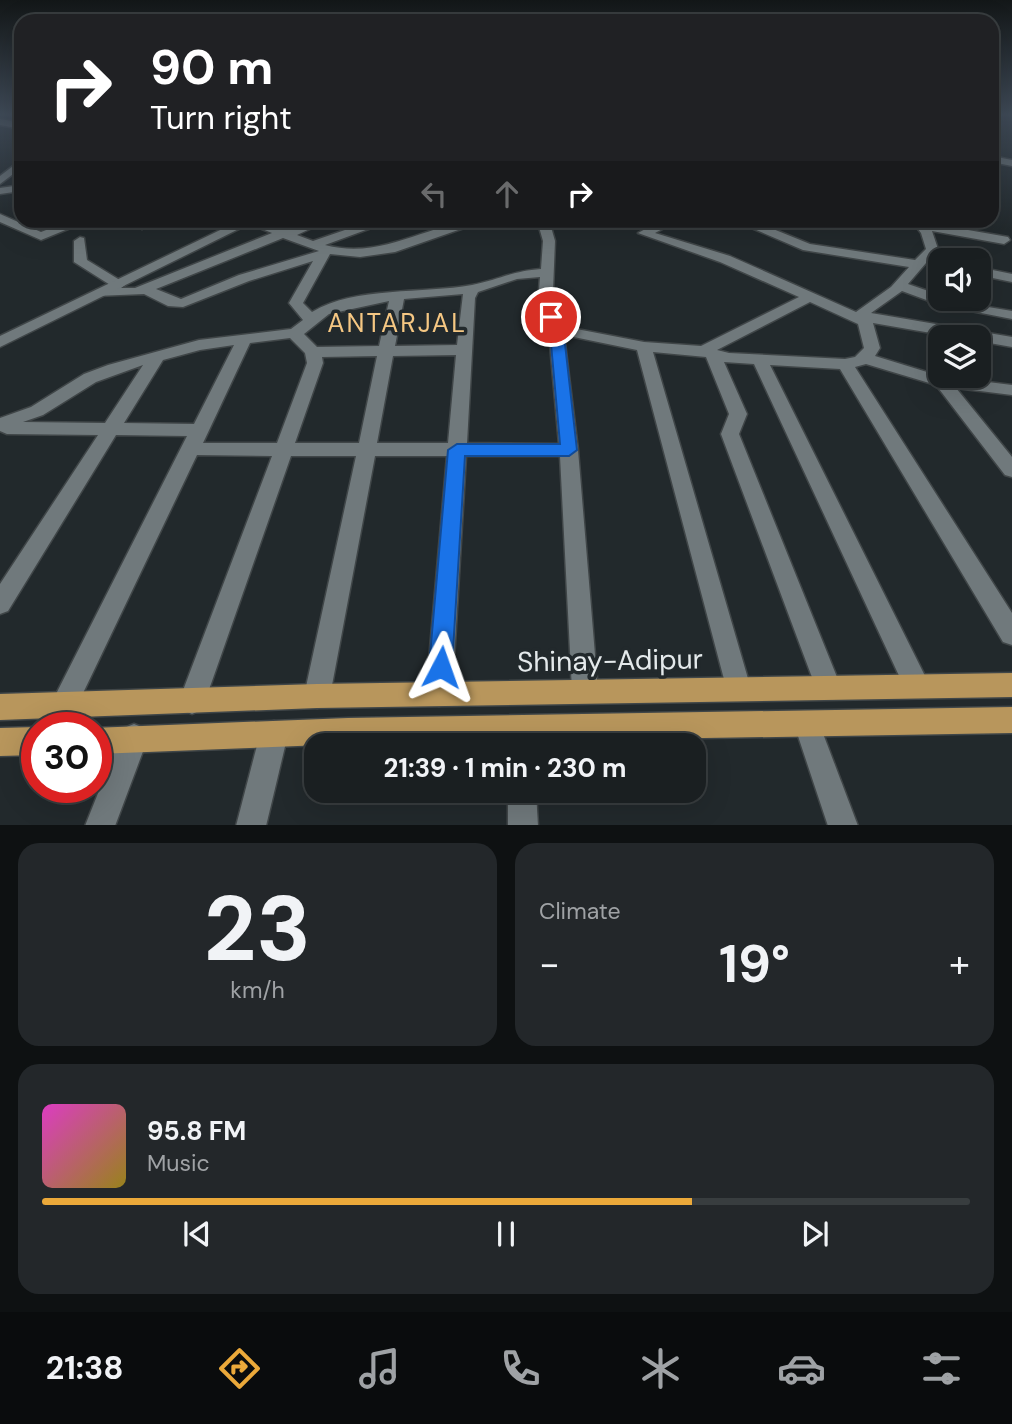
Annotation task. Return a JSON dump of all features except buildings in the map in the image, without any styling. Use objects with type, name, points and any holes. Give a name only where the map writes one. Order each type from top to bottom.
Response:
[{"type":"main road","name":"Shinay-Adipur","points":[[0,707],[317,696],[1012,685]]},
{"type":"main road","points":[[608,733],[807,724],[1012,720]]},
{"type":"main road","points":[[112,739],[304,734]]},
{"type":"main road","points":[[0,743],[21,742]]},
{"type":"street","points":[[0,181],[14,169]]},
{"type":"street","points":[[0,217],[14,212]]},
{"type":"street","points":[[24,228],[41,236],[62,228]]},
{"type":"street","points":[[0,342],[235,228]]},
{"type":"street","points":[[271,228],[322,249],[345,253],[371,252],[454,228]]},
{"type":"street","points":[[284,233],[291,228]]},
{"type":"street","points":[[101,293],[122,294],[145,289],[300,228]]},
{"type":"street","points":[[145,289],[173,303],[183,303],[369,228]]},
{"type":"street","points":[[545,228],[549,241],[546,290],[555,329],[569,450],[586,691]]},
{"type":"street","points":[[655,228],[644,233],[725,260],[864,319],[1012,342]]},
{"type":"street","points":[[758,228],[807,247],[928,262]]},
{"type":"street","points":[[866,359],[872,348],[863,312],[900,286],[932,249],[932,241],[923,228]]},
{"type":"street","points":[[944,228],[1004,240]]},
{"type":"street","points":[[80,241],[81,262],[118,285]]},
{"type":"street","points":[[192,701],[315,362],[296,303],[322,249]]},
{"type":"street","points":[[0,426],[37,411],[99,373],[157,356],[199,345],[302,326],[337,307],[473,289],[516,275],[547,273]]},
{"type":"street","points":[[991,274],[1012,278]]},
{"type":"street","points":[[900,286],[945,302],[1012,315]]},
{"type":"street","points":[[439,694],[468,298],[473,289]]},
{"type":"street","points":[[317,696],[397,297]]},
{"type":"street","points":[[708,353],[809,297]]},
{"type":"street","points":[[555,329],[644,347],[760,360],[845,364],[866,359],[928,377]]},
{"type":"street","points":[[64,705],[245,338]]},
{"type":"street","points":[[644,347],[738,689]]},
{"type":"street","points":[[313,352],[464,350]]},
{"type":"street","points":[[708,353],[738,414],[730,434],[828,687]]},
{"type":"street","points":[[3,595],[157,356]]},
{"type":"street","points":[[760,360],[917,686]]},
{"type":"street","points":[[845,364],[1012,634]]},
{"type":"street","points":[[948,388],[1012,470]]},
{"type":"street","points":[[990,388],[1011,391]]},
{"type":"street","points":[[0,426],[200,430]]},
{"type":"street","points":[[190,449],[569,450]]},
{"type":"street","points":[[807,724],[843,825]]},
{"type":"street","points":[[251,825],[274,734]]},
{"type":"street","points":[[100,825],[134,738]]},
{"type":"street","points":[[522,803],[523,825]]},
{"type":"district","name":"ANTARJAL","points":[[397,323]]},
{"type":"route","points":[[441,667],[457,450],[569,450],[558,344],[551,317]]}]
